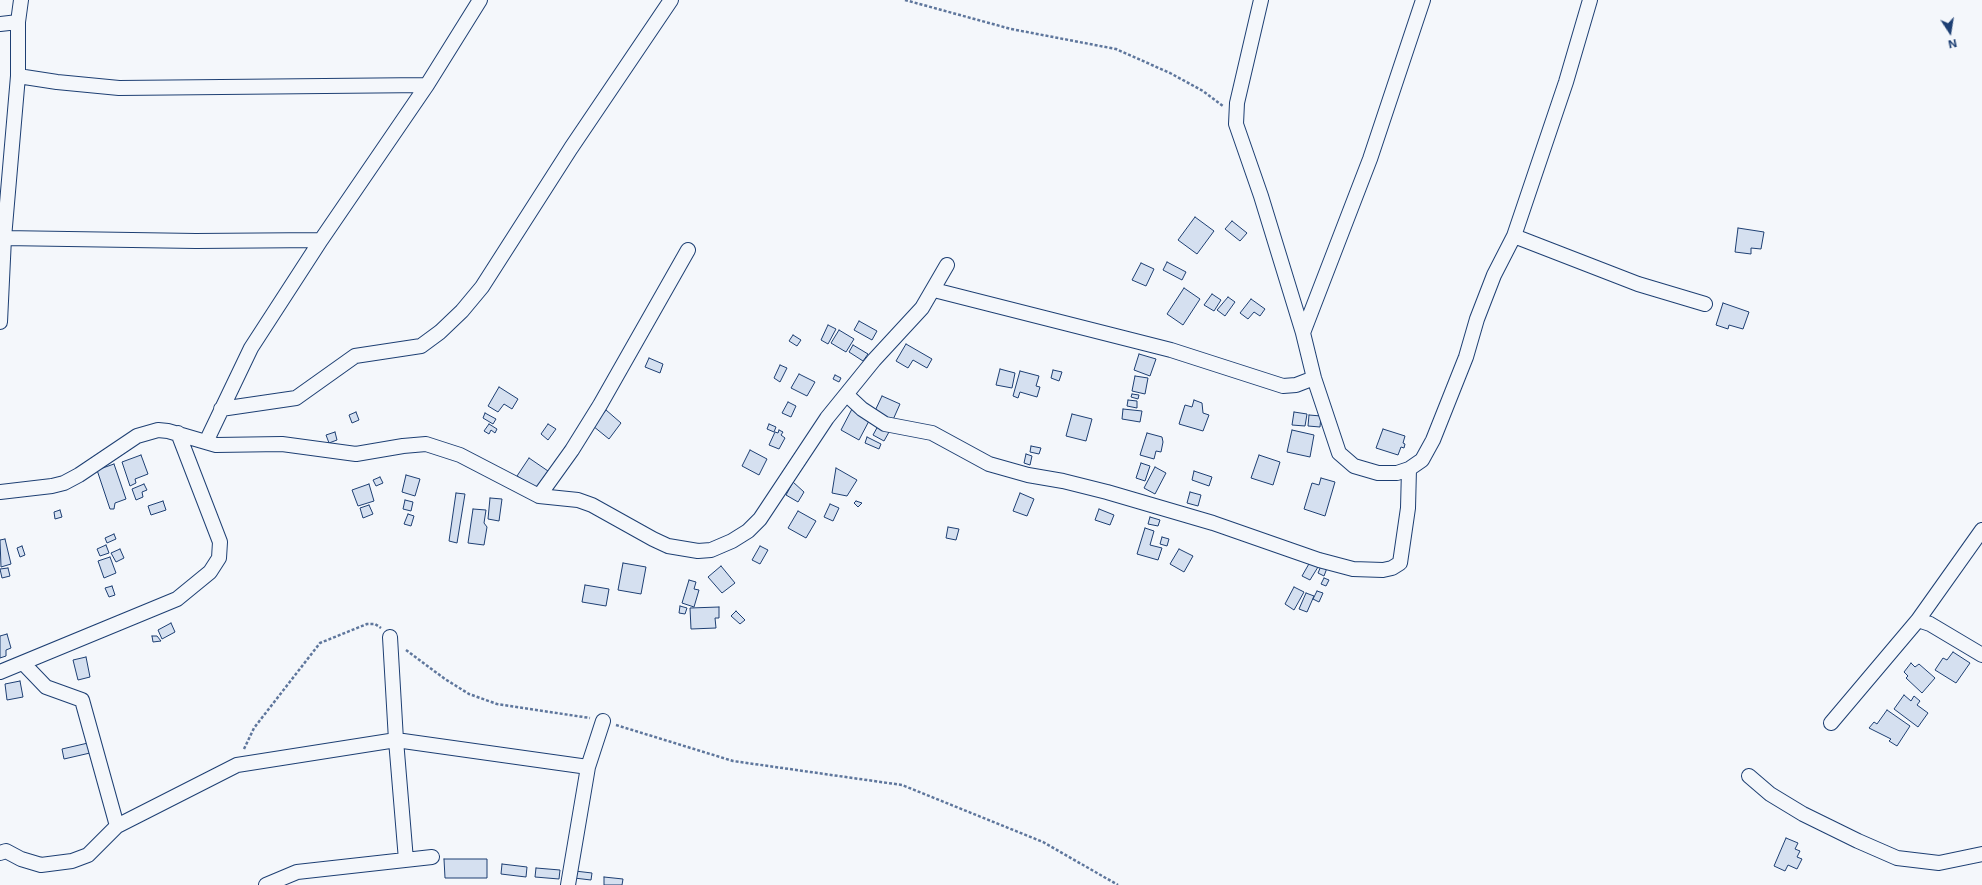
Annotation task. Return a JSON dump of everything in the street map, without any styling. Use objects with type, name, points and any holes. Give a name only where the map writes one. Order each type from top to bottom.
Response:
[{"type":"street","points":[[0,322],[4,238],[18,76],[18,22],[21,0]]},
{"type":"street","points":[[206,442],[251,348],[321,240],[427,85],[480,0]]},
{"type":"street","points":[[221,409],[296,398],[355,356],[421,346],[440,332],[462,311],[482,287],[571,148],[671,0]]},
{"type":"street","points":[[1260,0],[1235,115],[1240,137],[1261,196],[1303,333],[1314,378],[1339,453],[1354,466],[1378,473],[1397,473],[1409,469],[1422,460],[1433,440],[1466,357],[1480,312],[1494,276],[1514,236],[1566,82],[1590,0]]},
{"type":"street","points":[[1303,333],[1370,159],[1423,0]]},
{"type":"street","points":[[0,24],[18,22]]},
{"type":"street","points":[[18,76],[57,82],[119,88],[427,85]]},
{"type":"street","points":[[1514,236],[1638,284],[1706,304]]},
{"type":"street","points":[[4,238],[196,241],[321,240]]},
{"type":"street","points":[[539,496],[572,450],[600,405],[688,250]]},
{"type":"street","points":[[0,491],[52,486],[64,483],[79,475],[137,436],[158,430],[216,445],[237,446],[282,444],[356,454],[409,445],[426,444],[460,455],[539,496],[578,500],[592,505],[668,546],[698,551],[710,550],[732,541],[748,531],[760,519],[827,418],[874,360],[922,308],[947,266]]},
{"type":"street","points":[[934,290],[1171,350],[1283,386],[1296,385],[1314,378]]},
{"type":"street","points":[[847,395],[862,409],[885,424],[932,433],[989,464],[1028,475],[1063,481],[1107,492],[1213,523],[1319,560],[1353,569],[1383,570],[1392,568],[1400,562],[1408,508],[1409,469]]},
{"type":"street","points":[[0,672],[177,598],[210,572],[219,558],[220,542],[178,434]]},
{"type":"street","points":[[1831,723],[1918,620],[1982,530]]},
{"type":"street","points":[[1918,620],[1930,624],[1982,655]]},
{"type":"street","points":[[390,637],[396,740],[406,860]]},
{"type":"street","points":[[23,663],[46,687],[82,700],[117,826]]},
{"type":"street","points":[[568,885],[588,767],[603,721]]},
{"type":"street","points":[[0,853],[6,851],[21,859],[41,865],[72,861],[88,855],[117,826],[237,765],[396,740],[588,767]]},
{"type":"street","points":[[1749,776],[1770,794],[1803,814],[1897,858],[1939,863],[1982,854]]},
{"type":"street","points":[[266,885],[297,872],[432,857]]},
{"type":"path","points":[[906,0],[1011,29],[1116,49],[1170,72],[1203,91],[1235,115]]},
{"type":"path","points":[[237,765],[254,728],[320,643],[334,636],[371,623],[383,629],[390,637],[445,679],[469,694],[497,704],[603,721],[734,761],[902,785],[1043,842],[1118,885]]},
{"type":"building","points":[[1195,217],[1214,231],[1197,254],[1178,240]]},
{"type":"building","points":[[1232,221],[1247,233],[1240,241],[1225,229]]},
{"type":"building","points":[[1738,228],[1764,232],[1761,249],[1751,248],[1751,254],[1735,252]]},
{"type":"building","points":[[1167,262],[1186,272],[1182,280],[1163,270]]},
{"type":"building","points":[[1141,263],[1154,269],[1146,286],[1132,280]]},
{"type":"building","points":[[1184,288],[1200,299],[1183,325],[1167,314]]},
{"type":"building","points":[[1212,294],[1221,300],[1214,311],[1204,305]]},
{"type":"building","points":[[1228,297],[1235,302],[1225,316],[1217,310]]},
{"type":"building","points":[[1251,299],[1265,309],[1260,316],[1254,312],[1248,319],[1240,313]]},
{"type":"building","points":[[1723,303],[1749,312],[1743,329],[1729,325],[1728,329],[1716,325]]},
{"type":"building","points":[[859,321],[877,331],[872,340],[854,330]]},
{"type":"building","points":[[828,325],[836,329],[828,344],[821,340]]},
{"type":"building","points":[[839,330],[854,339],[846,352],[831,343]]},
{"type":"building","points":[[793,335],[801,340],[797,346],[789,341]]},
{"type":"building","points":[[906,344],[932,359],[927,368],[913,360],[908,368],[896,361]]},
{"type":"building","points":[[853,345],[868,354],[863,361],[849,352]]},
{"type":"building","points":[[1139,354],[1156,359],[1150,376],[1134,370]]},
{"type":"building","points":[[649,358],[663,364],[660,373],[645,367]]},
{"type":"building","points":[[780,365],[787,368],[780,382],[774,378]]},
{"type":"building","points":[[1000,369],[1015,373],[1012,388],[996,385]]},
{"type":"building","points":[[1053,370],[1062,372],[1059,381],[1051,378]]},
{"type":"building","points":[[1020,371],[1039,376],[1036,386],[1040,387],[1037,397],[1020,392],[1018,398],[1013,396]]},
{"type":"building","points":[[799,374],[815,382],[807,396],[791,388]]},
{"type":"building","points":[[835,375],[841,378],[839,382],[833,379]]},
{"type":"building","points":[[1135,376],[1148,378],[1145,394],[1132,391]]},
{"type":"building","points":[[499,387],[518,399],[512,409],[504,404],[498,412],[488,406]]},
{"type":"building","points":[[1132,394],[1139,395],[1138,399],[1131,397]]},
{"type":"building","points":[[882,396],[900,404],[892,422],[874,413]]},
{"type":"building","points":[[1128,400],[1137,401],[1137,408],[1127,406]]},
{"type":"building","points":[[1194,400],[1202,403],[1203,413],[1209,415],[1203,431],[1179,424],[1185,405],[1192,407]]},
{"type":"building","points":[[788,402],[796,406],[791,417],[782,413]]},
{"type":"building","points":[[852,409],[870,419],[859,440],[841,430]]},
{"type":"building","points":[[1123,409],[1142,411],[1140,422],[1122,419]]},
{"type":"building","points":[[606,410],[621,423],[609,439],[593,426]]},
{"type":"building","points":[[356,412],[359,420],[352,423],[349,415]]},
{"type":"building","points":[[1294,412],[1307,414],[1305,426],[1292,425]]},
{"type":"building","points":[[485,413],[496,419],[493,424],[483,418]]},
{"type":"building","points":[[1072,414],[1092,419],[1086,441],[1066,436]]},
{"type":"building","points":[[1309,415],[1321,416],[1320,427],[1308,426]]},
{"type":"building","points":[[489,424],[497,429],[495,433],[491,430],[489,434],[484,431]]},
{"type":"building","points":[[548,424],[556,429],[548,440],[541,434]]},
{"type":"building","points":[[769,424],[776,427],[774,432],[767,429]]},
{"type":"building","points":[[878,426],[889,432],[884,441],[873,435]]},
{"type":"building","points":[[1383,429],[1405,436],[1403,443],[1405,444],[1404,448],[1401,447],[1398,455],[1376,448]]},
{"type":"building","points":[[779,430],[783,432],[781,435],[785,438],[779,449],[769,445],[775,432],[778,433]]},
{"type":"building","points":[[1292,430],[1314,435],[1310,457],[1287,452]]},
{"type":"building","points":[[335,432],[337,440],[329,443],[326,435]]},
{"type":"building","points":[[1147,433],[1162,437],[1163,442],[1161,452],[1156,451],[1154,459],[1140,455]]},
{"type":"building","points":[[867,437],[881,444],[879,449],[865,443]]},
{"type":"building","points":[[1031,446],[1041,448],[1039,454],[1030,452]]},
{"type":"building","points":[[750,450],[767,459],[759,475],[742,466]]},
{"type":"building","points":[[1026,454],[1032,456],[1030,465],[1024,463]]},
{"type":"building","points":[[141,455],[148,474],[135,479],[136,483],[130,486],[122,462]]},
{"type":"building","points":[[1259,455],[1280,462],[1273,485],[1251,478]]},
{"type":"building","points":[[529,458],[548,471],[536,488],[517,476]]},
{"type":"building","points":[[1141,463],[1150,466],[1145,481],[1136,478]]},
{"type":"building","points":[[114,464],[126,499],[115,503],[114,509],[110,509],[97,470]]},
{"type":"building","points":[[1155,467],[1166,473],[1155,494],[1144,488]]},
{"type":"building","points":[[836,468],[857,480],[847,496],[832,493]]},
{"type":"building","points":[[1194,471],[1212,477],[1209,486],[1192,480]]},
{"type":"building","points":[[406,475],[420,479],[415,496],[402,492]]},
{"type":"building","points":[[380,477],[383,483],[376,486],[373,480]]},
{"type":"building","points":[[1321,478],[1335,482],[1325,516],[1304,509],[1312,483],[1319,485]]},
{"type":"building","points":[[793,482],[804,492],[798,502],[786,495]]},
{"type":"building","points":[[144,484],[147,490],[142,492],[143,497],[136,500],[132,489]]},
{"type":"building","points":[[369,484],[374,501],[358,506],[352,490]]},
{"type":"building","points":[[1190,492],[1201,495],[1198,506],[1187,503]]},
{"type":"building","points":[[456,493],[465,494],[457,543],[449,541]]},
{"type":"building","points":[[1020,493],[1034,499],[1027,516],[1013,511]]},
{"type":"building","points":[[490,498],[502,499],[499,521],[488,519]]},
{"type":"building","points":[[405,500],[413,502],[411,511],[403,509]]},
{"type":"building","points":[[163,501],[166,510],[151,515],[148,506]]},
{"type":"building","points":[[856,501],[862,503],[858,507],[854,503]]},
{"type":"building","points":[[830,504],[839,508],[833,521],[824,517]]},
{"type":"building","points":[[369,505],[373,514],[363,518],[360,508]]},
{"type":"building","points":[[473,509],[486,510],[484,523],[487,527],[484,545],[468,543]]},
{"type":"building","points":[[1099,509],[1114,515],[1110,525],[1095,520]]},
{"type":"building","points":[[60,510],[62,517],[55,519],[54,512]]},
{"type":"building","points":[[798,511],[816,521],[806,538],[788,528]]},
{"type":"building","points":[[408,514],[414,516],[411,526],[404,524]]},
{"type":"building","points":[[1150,517],[1160,520],[1158,526],[1148,524]]},
{"type":"building","points":[[948,527],[959,529],[956,540],[946,538]]},
{"type":"building","points":[[1145,528],[1154,531],[1150,545],[1162,548],[1158,560],[1137,554]]},
{"type":"building","points":[[114,534],[116,539],[107,543],[105,538]]},
{"type":"building","points":[[1162,537],[1169,539],[1167,546],[1160,544]]},
{"type":"building","points":[[5,539],[11,564],[1,567],[0,540]]},
{"type":"building","points":[[106,545],[109,553],[100,556],[97,549]]},
{"type":"building","points":[[22,546],[25,555],[20,557],[17,548]]},
{"type":"building","points":[[760,546],[768,550],[760,564],[752,560]]},
{"type":"building","points":[[120,549],[124,558],[116,562],[111,553]]},
{"type":"building","points":[[1179,549],[1193,556],[1184,572],[1170,564]]},
{"type":"building","points":[[110,557],[116,573],[104,578],[98,561]]},
{"type":"building","points":[[1310,562],[1318,567],[1310,580],[1302,576]]},
{"type":"building","points":[[623,563],[646,567],[641,594],[618,590]]},
{"type":"building","points":[[721,566],[735,583],[722,593],[708,577]]},
{"type":"building","points":[[1321,566],[1327,568],[1324,576],[1318,573]]},
{"type":"building","points":[[8,568],[10,576],[2,578],[0,569]]},
{"type":"building","points":[[1324,578],[1329,580],[1326,586],[1321,584]]},
{"type":"building","points":[[689,580],[696,582],[694,589],[699,590],[694,607],[682,603]]},
{"type":"building","points":[[585,585],[609,589],[606,606],[582,602]]},
{"type":"building","points":[[112,586],[115,595],[109,597],[105,588]]},
{"type":"building","points":[[1294,587],[1304,592],[1294,610],[1285,604]]},
{"type":"building","points":[[1317,591],[1323,593],[1319,602],[1313,599]]},
{"type":"building","points":[[1306,593],[1314,596],[1307,612],[1299,609]]},
{"type":"building","points":[[680,606],[687,608],[685,614],[679,613]]},
{"type":"building","points":[[719,607],[719,618],[715,618],[716,628],[691,629],[690,608]]},
{"type":"building","points":[[736,611],[745,620],[740,624],[731,616]]},
{"type":"building","points":[[171,623],[175,632],[162,639],[158,630]]},
{"type":"building","points":[[7,634],[11,648],[6,650],[6,656],[0,658],[0,636]]},
{"type":"building","points":[[152,636],[157,636],[161,641],[153,642]]},
{"type":"building","points":[[1953,652],[1970,663],[1956,683],[1935,670],[1943,658],[1947,660]]},
{"type":"building","points":[[86,657],[90,677],[78,680],[73,660]]},
{"type":"building","points":[[1911,663],[1915,667],[1919,664],[1935,678],[1922,693],[1906,678],[1908,676],[1904,672]]},
{"type":"building","points":[[20,681],[23,697],[7,700],[5,684]]},
{"type":"building","points":[[1904,695],[1911,701],[1914,696],[1920,701],[1917,705],[1928,713],[1918,727],[1894,709]]},
{"type":"building","points":[[1887,710],[1910,726],[1897,746],[1889,741],[1891,739],[1869,728],[1874,722],[1877,724]]},
{"type":"building","points":[[88,743],[90,753],[64,759],[62,749]]},
{"type":"building","points":[[1786,838],[1798,843],[1795,849],[1800,851],[1797,857],[1802,859],[1797,869],[1788,865],[1785,871],[1774,866]]},
{"type":"building","points":[[444,859],[487,859],[487,878],[445,878]]},
{"type":"building","points":[[502,864],[527,867],[526,877],[501,874]]},
{"type":"building","points":[[536,868],[560,870],[559,879],[535,877]]},
{"type":"building","points":[[575,871],[592,873],[591,880],[574,878]]},
{"type":"building","points":[[604,877],[623,879],[622,885],[604,885]]}]
